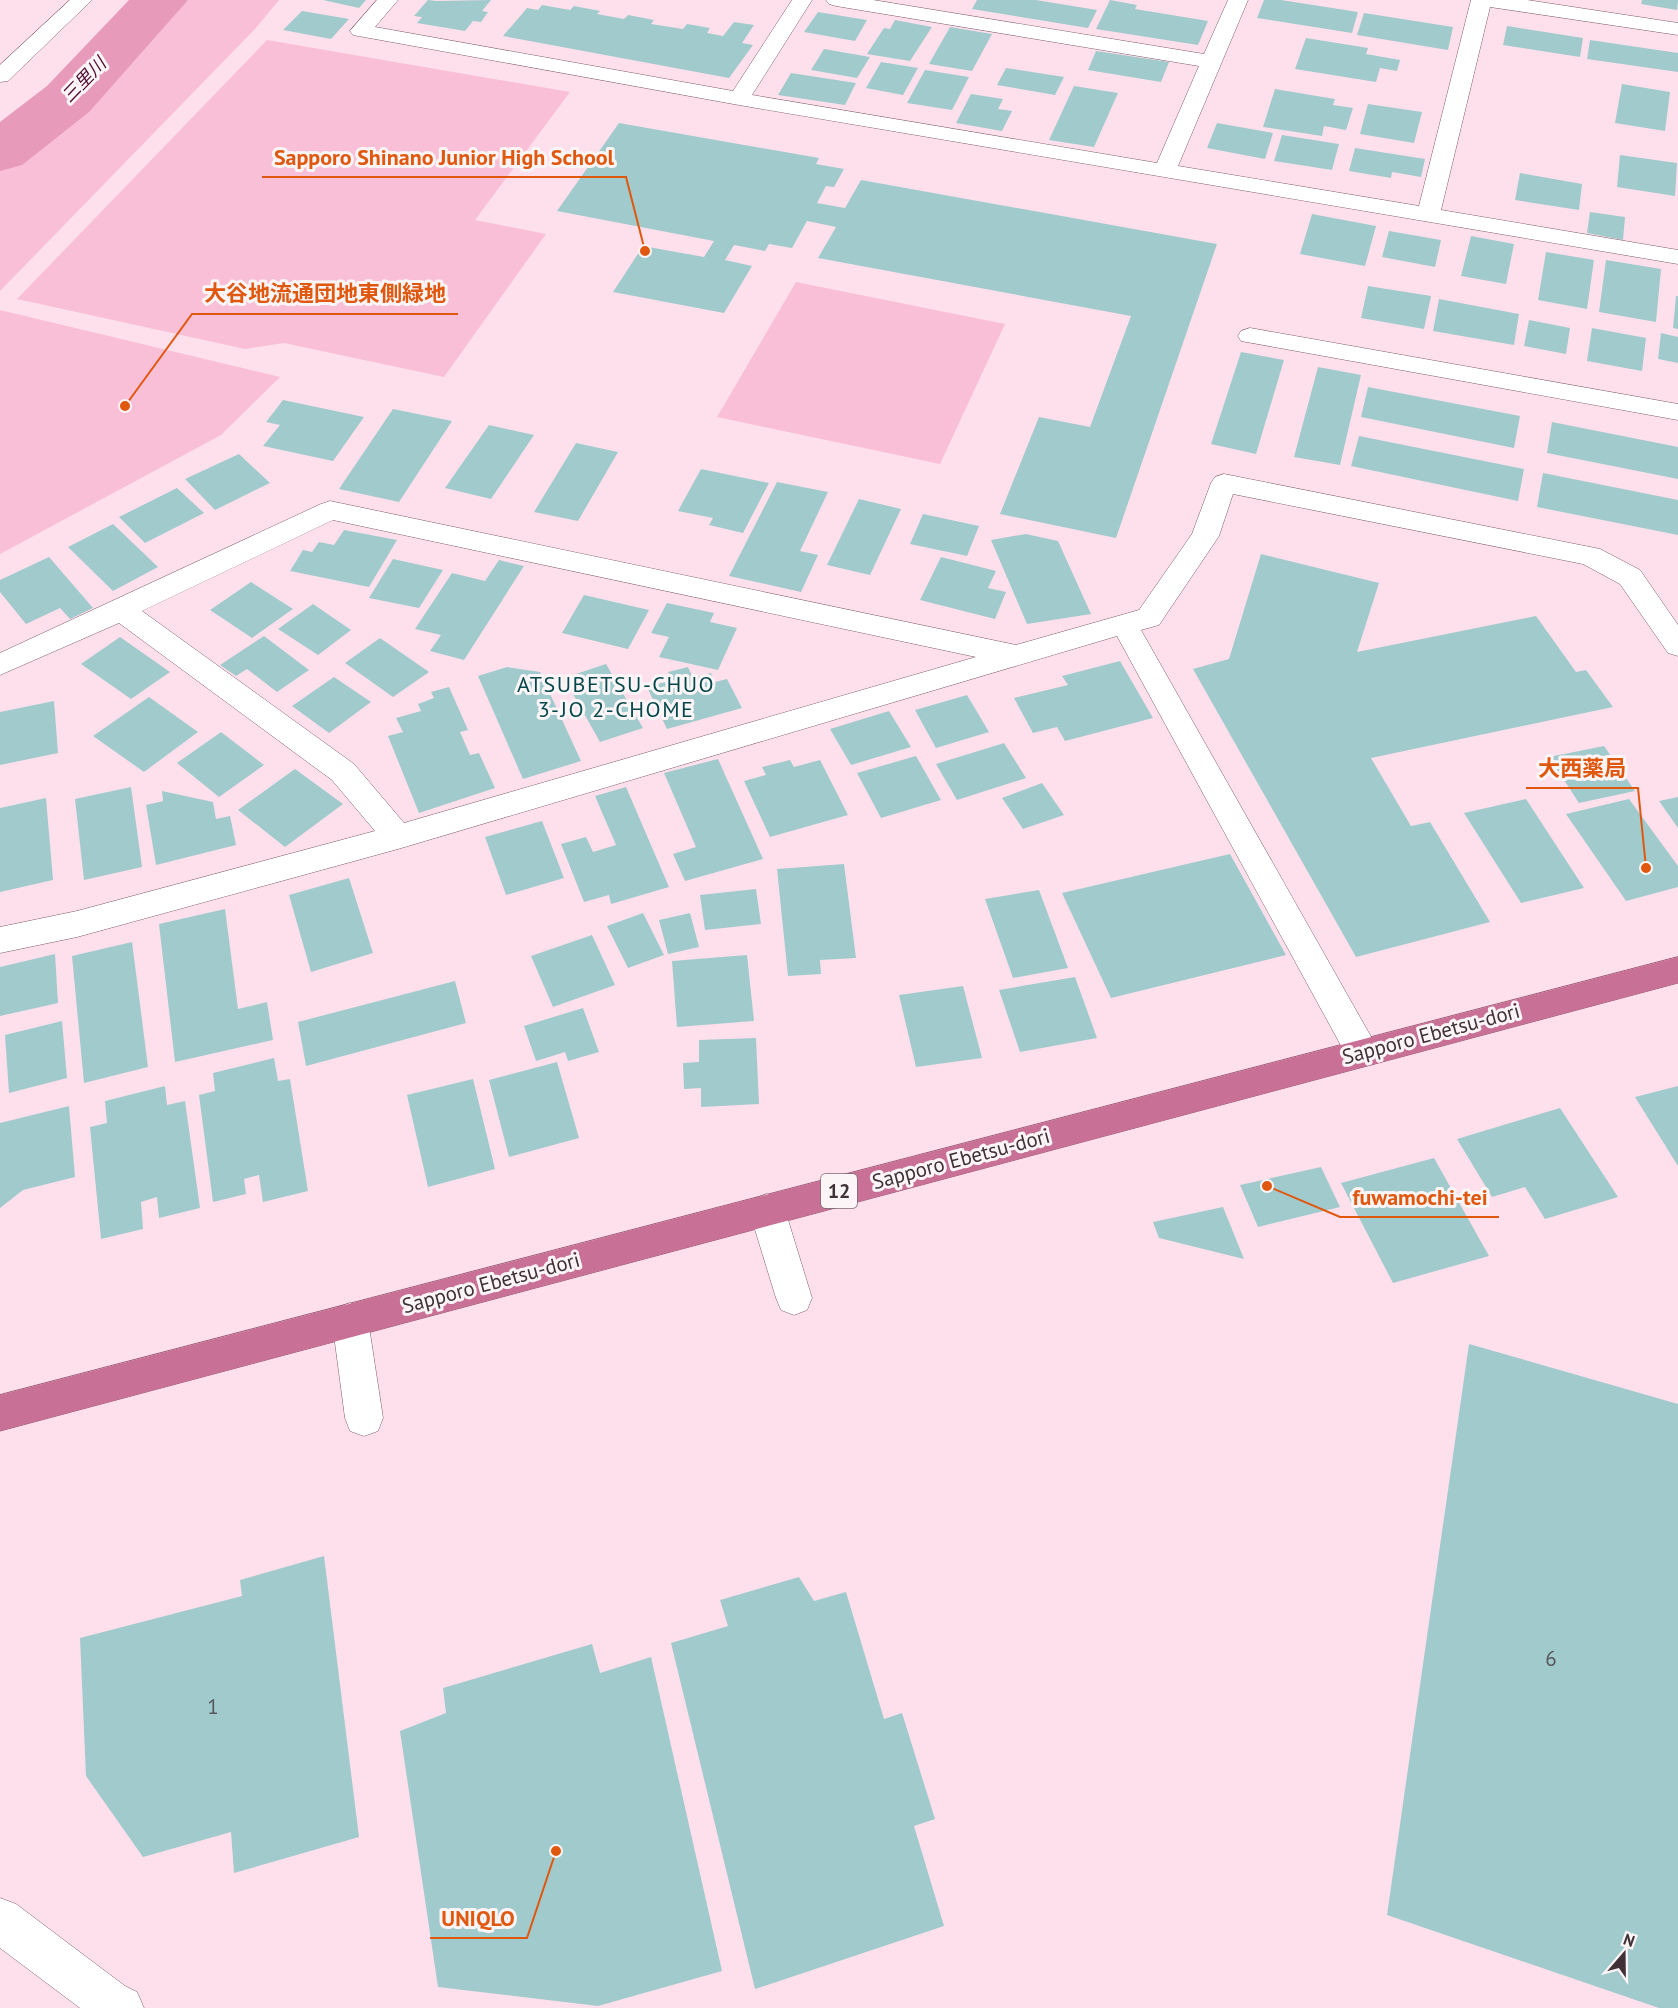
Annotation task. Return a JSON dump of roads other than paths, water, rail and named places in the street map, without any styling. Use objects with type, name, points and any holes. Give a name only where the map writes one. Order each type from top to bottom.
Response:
[{"type":"highway","name":"Sapporo Ebetsu-dori","points":[[0,1413],[1678,970]]},
{"type":"street","points":[[0,76],[82,0]]},
{"type":"street","points":[[388,0],[360,31],[739,99],[1166,169],[1678,257]]},
{"type":"street","points":[[739,99],[802,0]]},
{"type":"street","points":[[836,0],[1213,62]]},
{"type":"street","points":[[1166,169],[1238,0]]},
{"type":"street","points":[[1428,215],[1481,0]]},
{"type":"street","points":[[1487,0],[1531,3],[1678,29]]},
{"type":"street","points":[[1250,336],[1678,412]]},
{"type":"street","points":[[0,940],[77,924],[398,837],[1149,618],[1205,536],[1224,483],[1590,556],[1630,577],[1678,646]]},
{"type":"street","points":[[0,665],[122,610],[330,510],[1018,656]]},
{"type":"street","points":[[122,610],[343,772],[398,837]]},
{"type":"street","points":[[1124,624],[1362,1052]]},
{"type":"street","points":[[767,1210],[794,1298]]},
{"type":"street","points":[[350,1320],[364,1418]]},
{"type":"street","points":[[0,1920],[109,2002],[122,2008]]},
{"type":"waterway","name":"三里川","points":[[0,152],[68,99],[160,0]]},
{"type":"place","name":"Sapporo Shinano Junior High School","points":[[645,251]]},
{"type":"place","name":"大谷地流通団地東側緑地","points":[[125,406]]},
{"type":"place","name":"大西薬局","points":[[1646,868]]},
{"type":"place","name":"fuwamochi-tei","points":[[1267,1186]]},
{"type":"place","name":"UNIQLO","points":[[556,1851]]},
{"type":"district","name":"ATSUBETSU-CHUO 3-JO 2-CHOME","points":[[616,696]]}]
